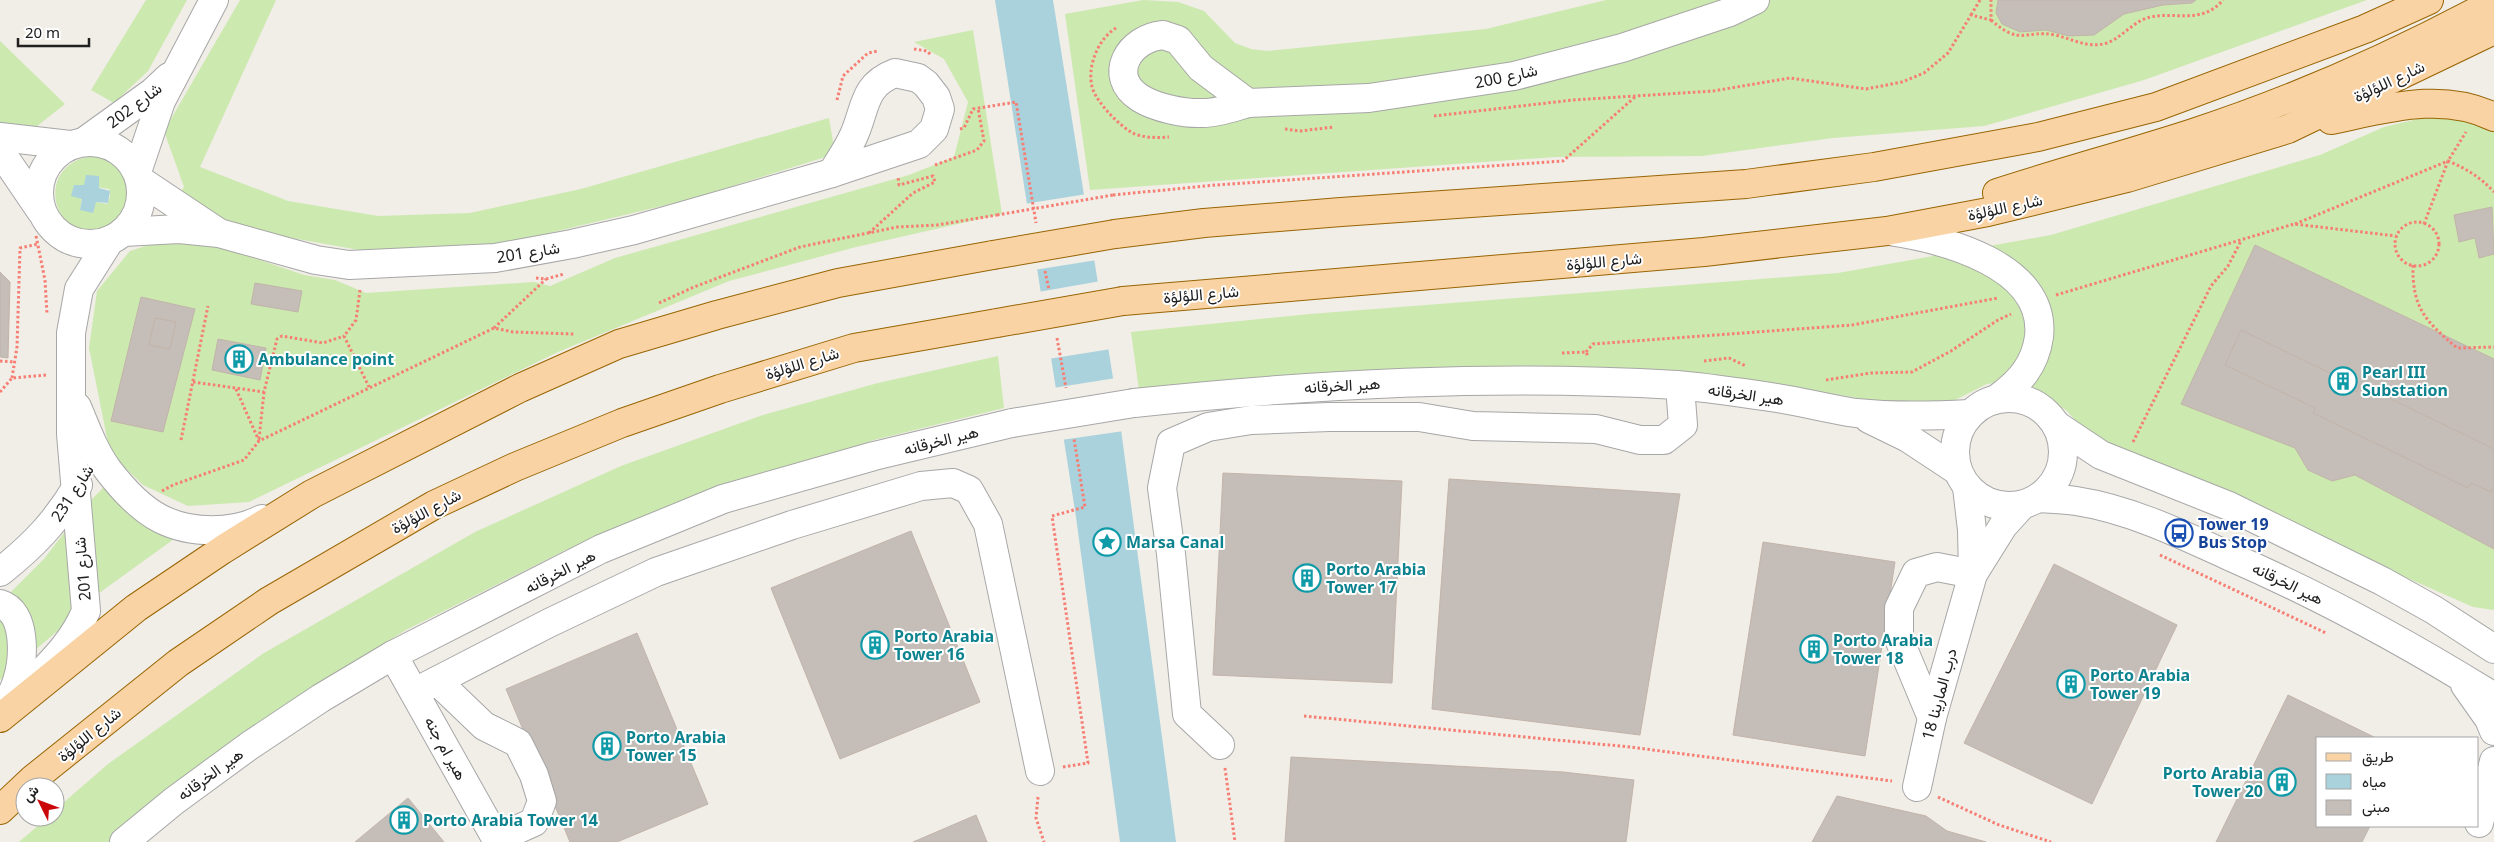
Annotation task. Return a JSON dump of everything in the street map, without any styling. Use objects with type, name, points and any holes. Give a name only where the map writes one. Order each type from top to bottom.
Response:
[{"type":"main road","points":[[2365,29],[2401,0]]},
{"type":"main road","points":[[0,715],[136,608],[222,550],[312,494],[520,388],[619,344],[717,315],[838,283],[1115,234],[1204,223],[1341,212],[1746,184],[1874,167],[2038,137],[2156,107],[2365,29],[2430,0]]},
{"type":"main road","points":[[1937,221],[1987,196],[2193,132],[2300,93],[2367,64],[2494,2]]},
{"type":"main road","name":"شارع اللؤلؤة","points":[[0,810],[33,779],[178,663],[269,601],[434,505],[515,467],[613,427],[720,389],[854,348],[1123,301],[1704,252],[1887,231],[1988,212],[2127,178],[2288,129],[2494,30]]},
{"type":"main road","points":[[2288,129],[2410,104],[2427,103],[2477,109],[2494,117]]},
{"type":"street","name":"شارع 202","points":[[139,177],[162,101],[214,0]]},
{"type":"street","name":"شارع 200","points":[[1248,103],[1370,98],[1514,76],[1622,48],[1730,12],[1755,0]]},
{"type":"street","name":"شارع 202","points":[[78,143],[153,92],[180,64]]},
{"type":"street","points":[[43,231],[83,244],[117,236],[131,224],[140,204],[139,177],[129,158],[116,148],[102,142],[1,150],[43,231],[79,289]]},
{"type":"street","points":[[43,231],[38,197],[39,181],[42,173],[56,154],[78,143]]},
{"type":"street","name":"شارع 201","points":[[0,715],[58,656],[80,626],[86,612],[84,571],[76,511],[77,486],[71,434],[60,388],[79,289],[117,236],[179,229],[219,233],[316,260],[349,265],[495,258],[634,230],[832,173]]},
{"type":"street","name":"شارع 201","points":[[139,177],[219,233]]},
{"type":"street","points":[[1887,231],[1931,239],[1965,250],[2012,276],[2031,299],[2038,319],[2036,350],[2022,378],[1998,398],[1983,404],[1970,414],[1961,427],[1956,441],[1955,456],[1962,479],[1978,497],[1991,504],[2007,506],[2030,502],[2053,484],[2062,465],[2063,444],[2056,425],[2046,412],[2031,402],[2015,398],[1998,398]]},
{"type":"street","name":"هير الخرقانه","points":[[124,842],[174,801],[249,746],[321,698],[393,655],[601,550],[724,499],[874,456],[1012,422],[1134,403],[1256,390],[1378,382],[1567,380],[1680,386],[1777,398],[1855,412],[1912,416],[1970,414]]},
{"type":"street","points":[[1220,745],[1188,714],[1162,488],[1171,443],[1208,427],[1242,421],[1329,417],[1419,417],[1473,426],[1596,429],[1640,440],[1664,440],[1683,425],[1680,386]]},
{"type":"street","name":"شارع 201","points":[[60,388],[97,453],[123,487],[161,519],[209,531],[240,528],[312,494]]},
{"type":"street","name":"هير الخرقانه","points":[[1855,412],[1908,438],[1962,479]]},
{"type":"street","points":[[2056,425],[2100,455],[2229,506],[2382,581],[2434,610],[2494,649]]},
{"type":"street","name":"شارع 231","points":[[0,572],[24,553],[45,532],[97,453]]},
{"type":"street","name":"درب المارينا 18","points":[[1962,479],[1972,530],[1973,574]]},
{"type":"street","points":[[497,840],[534,822],[542,800],[534,775],[518,743],[484,726],[426,686],[549,623],[656,572],[792,525],[921,486],[953,483],[968,490],[988,524],[1040,771]]},
{"type":"street","name":"هير الخرقانه","points":[[2030,502],[2076,500],[2106,507],[2178,534],[2286,581],[2456,674],[2494,697]]},
{"type":"street","name":"درب المارينا 18","points":[[1917,787],[1932,718],[1973,574],[2003,526],[2030,502]]},
{"type":"street","points":[[1932,718],[1899,639],[1899,608],[1916,572],[1937,567],[1973,574]]},
{"type":"street","points":[[0,604],[9,607],[15,614],[22,644],[18,681],[0,715]]},
{"type":"street","points":[[2434,610],[2473,621],[2494,623]]},
{"type":"street","name":"هير ام جنه","points":[[393,655],[426,686],[497,840]]},
{"type":"street","points":[[2456,674],[2489,719],[2494,731]]},
{"type":"street","points":[[2481,827],[2494,761]]},
{"type":"street","points":[[2481,827],[2494,791]]},
{"type":"path","points":[[1520,107],[1574,100],[1712,91],[1790,78],[1866,89],[1902,82],[1924,73],[1948,53],[1980,0]]},
{"type":"path","points":[[1991,0],[1991,20]]},
{"type":"path","points":[[1971,15],[1991,20],[2003,31],[2020,37],[2055,35],[2072,42],[2089,44],[2108,42],[2147,18],[2197,15],[2219,5],[2223,0]]},
{"type":"path","points":[[910,48],[927,51],[933,57]]},
{"type":"path","points":[[836,102],[843,76],[868,53],[885,50]]},
{"type":"path","points":[[650,308],[694,287],[800,248],[897,227],[937,225],[1113,195],[1216,185],[1564,161],[1636,96]]},
{"type":"path","points":[[958,130],[964,128],[973,108],[1016,102],[1038,229]]},
{"type":"path","points":[[926,168],[977,150],[984,141],[980,108]]},
{"type":"path","points":[[957,135],[960,120]]},
{"type":"path","points":[[2424,224],[2448,161],[2468,130]]},
{"type":"path","points":[[941,159],[946,153]]},
{"type":"path","points":[[1559,353],[1586,352],[1594,344],[1852,325],[2054,295],[2294,224],[2448,161],[2469,170],[2483,180],[2494,192]]},
{"type":"path","points":[[869,233],[913,193],[935,182],[934,176],[900,185],[898,178],[907,174]]},
{"type":"path","points":[[2411,223],[2424,224],[2434,231],[2437,237],[2438,249],[2426,264],[2413,266],[2398,255],[2395,242],[2396,236],[2405,226],[2411,223]]},
{"type":"path","points":[[2294,224],[2396,236]]},
{"type":"path","points":[[43,231],[47,318]]},
{"type":"path","points":[[0,392],[12,378],[15,362],[20,248],[43,231]]},
{"type":"path","points":[[2121,464],[2212,286],[2228,266],[2241,240]]},
{"type":"path","points":[[2413,266],[2416,300],[2428,322],[2457,348],[2494,347]]},
{"type":"path","points":[[1044,267],[1050,296]]},
{"type":"path","points":[[158,493],[173,485],[244,460],[259,441],[494,328],[546,279]]},
{"type":"path","points":[[1821,380],[1871,373],[1912,372],[1951,351],[2031,299]]},
{"type":"path","points":[[181,440],[208,306]]},
{"type":"path","points":[[494,328],[558,335],[583,334]]},
{"type":"path","points":[[1057,334],[1067,392]]},
{"type":"path","points":[[259,441],[264,392],[277,339],[282,336],[322,343],[344,336]]},
{"type":"path","points":[[1586,352],[1592,363]]},
{"type":"path","points":[[1702,361],[1729,358],[1749,368]]},
{"type":"path","points":[[0,361],[15,362]]},
{"type":"path","points":[[12,378],[49,375],[60,388]]},
{"type":"path","points":[[193,382],[264,392]]},
{"type":"path","points":[[236,389],[259,441]]},
{"type":"path","points":[[1044,842],[1036,818],[1040,771],[1088,763],[1052,516],[1085,507],[1073,430]]},
{"type":"path","points":[[2159,555],[2331,635]]},
{"type":"path","points":[[1304,716],[1630,748],[1879,778],[1917,787],[1999,825],[2051,842]]},
{"type":"path","points":[[1220,745],[1228,784],[1235,842]]},
{"type":"green space","points":[[146,0],[187,0],[148,71],[114,103],[91,90]]},
{"type":"green space","points":[[240,0],[276,0],[200,167],[288,201],[378,216],[470,213],[581,189],[829,118],[835,154],[691,199],[496,246],[359,250],[253,231],[208,215],[180,193],[184,187],[164,131]]},
{"type":"green space","points":[[1143,0],[1178,2],[1204,11],[1235,43],[1251,49],[1267,51],[1486,29],[1606,0],[2367,0],[2144,80],[1984,126],[1833,138],[1702,156],[1556,157],[1090,190],[1065,14]]},
{"type":"green space","points":[[973,30],[1002,214],[856,247],[729,281],[558,352],[249,502],[188,506],[143,485],[110,453],[89,348],[97,291],[130,251],[161,241],[201,240],[304,275],[335,280],[366,293],[534,282],[550,286],[615,258],[909,175],[954,157],[968,102],[944,59],[914,42]]},
{"type":"green space","points":[[0,41],[65,104],[27,134],[0,130]]},
{"type":"green space","points":[[2443,113],[2485,124],[2494,132],[2494,610],[2473,607],[2090,438],[2067,411],[2032,386],[2011,381],[1987,384],[1949,403],[1904,406],[1746,379],[1392,369],[1139,390],[1131,332],[1310,314],[1838,273],[2051,235],[2320,155],[2384,127]]},
{"type":"green space","points":[[94,156],[103,159],[117,167],[126,181],[128,198],[125,207],[118,218],[108,226],[100,229],[83,230],[70,223],[60,213],[56,199],[56,185],[63,172],[75,161]],"holes":[[[84,185],[109,189],[110,197],[107,204],[96,202],[80,210]]]},
{"type":"green space","points":[[998,356],[1004,408],[874,440],[708,494],[568,549],[406,630],[296,698],[109,842],[19,842],[36,827],[65,827],[65,801],[108,764],[264,653],[475,532],[621,466],[763,415],[878,383]]},
{"type":"green space","points":[[104,487],[174,539],[95,596],[86,505]]},
{"type":"green space","points":[[67,529],[75,616],[0,680],[0,603],[44,559]]},
{"type":"water","points":[[995,0],[1053,0],[1120,422],[1176,842],[1120,842],[1076,517]]},
{"type":"water","points":[[86,175],[99,176],[99,188],[110,191],[108,203],[96,202],[93,213],[80,210],[82,199],[71,196],[74,185],[84,185]]},
{"type":"pier","points":[[1087,194],[1097,260],[1034,270],[1024,204]]},
{"type":"pier","points":[[1101,281],[1111,349],[1048,359],[1038,292]]},
{"type":"pier","points":[[1116,378],[1124,431],[1061,440],[1053,388]]},
{"type":"building","points":[[1998,0],[2196,0],[2192,3],[2163,5],[2124,14],[2094,35],[2069,36],[2046,30],[2020,32],[2002,24],[1996,13]]},
{"type":"building","points":[[2492,207],[2494,254],[2479,258],[2475,238],[2459,242],[2454,215]]},
{"type":"building","name":"Pearl III Substation","points":[[2255,245],[2494,359],[2494,549],[2355,475],[2332,481],[2308,470],[2295,448],[2181,404]]},
{"type":"building","points":[[0,272],[10,282],[8,358],[0,357]]},
{"type":"building","points":[[255,283],[302,291],[298,312],[251,304]]},
{"type":"building","points":[[141,297],[195,309],[163,432],[111,421]]},
{"type":"building","points":[[155,318],[176,322],[170,349],[149,345]]},
{"type":"building","name":"Pearl III Substation","points":[[2241,330],[2332,374],[2329,379],[2357,392],[2360,384],[2494,449],[2494,486],[2491,492],[2471,483],[2468,488],[2313,413],[2315,408],[2225,365]]},
{"type":"building","name":"Ambulance point","points":[[218,339],[266,348],[260,380],[212,370]]},
{"type":"building","name":"Porto Arabia Tower 17","points":[[1223,473],[1402,481],[1392,683],[1213,675]]},
{"type":"building","points":[[1449,479],[1680,494],[1640,735],[1432,709]]},
{"type":"building","name":"Porto Arabia Tower 16","points":[[911,531],[980,702],[840,759],[771,588]]},
{"type":"building","name":"Porto Arabia Tower 18","points":[[1763,542],[1895,562],[1865,756],[1733,735]]},
{"type":"building","name":"Porto Arabia Tower 19","points":[[2054,564],[2177,625],[2092,804],[1964,743]]},
{"type":"building","name":"Porto Arabia Tower 15","points":[[637,633],[708,804],[617,842],[570,842],[506,689]]},
{"type":"building","name":"Porto Arabia Tower 20","points":[[2288,695],[2374,737],[2316,737],[2316,827],[2370,827],[2362,842],[2216,842]]},
{"type":"building","points":[[1291,757],[1563,772],[1634,780],[1626,842],[1285,842]]},
{"type":"building","points":[[1837,796],[1926,816],[1947,831],[1986,842],[1812,842]]},
{"type":"building","name":"Porto Arabia Tower 14","points":[[408,798],[444,842],[355,842]]},
{"type":"building","points":[[976,815],[987,842],[913,842]]},
{"type":"place","name":"Ambulance point","points":[[239,359]]},
{"type":"place","name":"Pearl III Substation","points":[[2343,381]]},
{"type":"place","name":"Tower 19 Bus Stop","points":[[2179,533]]},
{"type":"place","name":"Marsa Canal","points":[[1107,542]]},
{"type":"place","name":"Porto Arabia Tower 17","points":[[1307,578]]},
{"type":"place","name":"Porto Arabia Tower 16","points":[[875,645]]},
{"type":"place","name":"Porto Arabia Tower 18","points":[[1814,649]]},
{"type":"place","name":"Porto Arabia Tower 19","points":[[2071,684]]},
{"type":"place","name":"Porto Arabia Tower 15","points":[[607,746]]},
{"type":"place","name":"Porto Arabia Tower 20","points":[[2282,782]]},
{"type":"place","name":"Porto Arabia Tower 14","points":[[404,820]]}]
